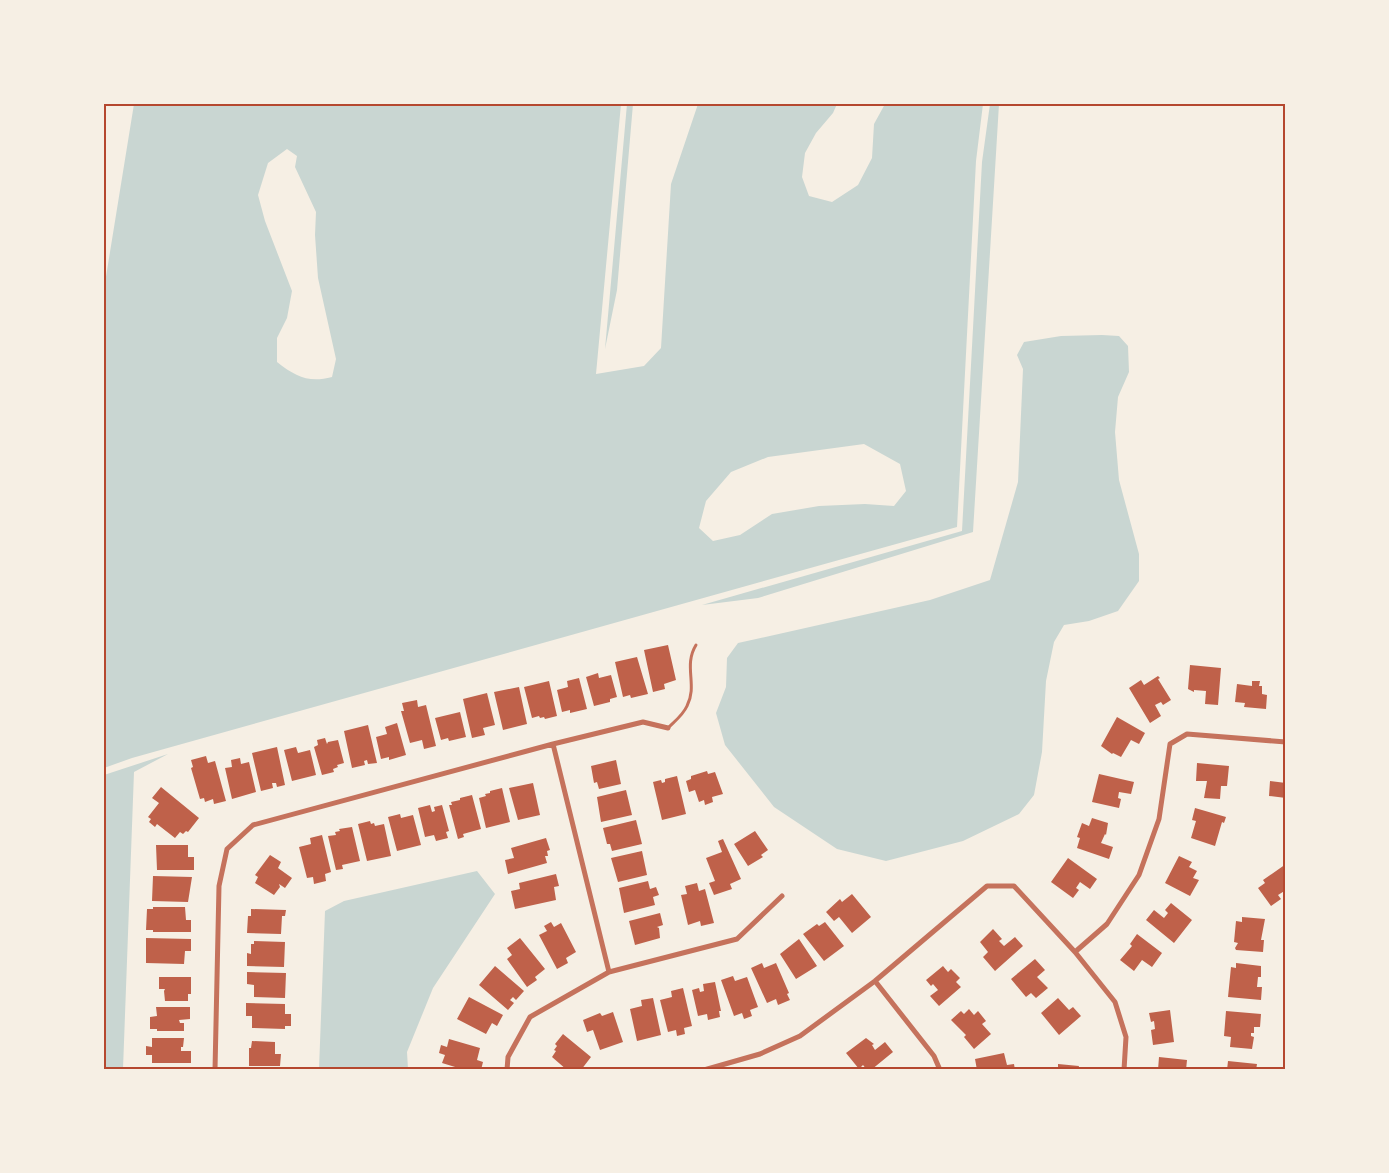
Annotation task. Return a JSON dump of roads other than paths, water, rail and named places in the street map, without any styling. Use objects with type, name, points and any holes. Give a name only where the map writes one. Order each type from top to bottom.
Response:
[{"type":"street","points":[[215,1070],[219,885],[227,849],[253,825],[644,722],[668,728]]},
{"type":"street","points":[[1074,952],[1107,924],[1138,875],[1160,819],[1170,744],[1187,734],[1286,742]]},
{"type":"street","points":[[554,744],[609,972]]},
{"type":"street","points":[[704,1070],[760,1054],[800,1036],[875,981],[987,886],[1014,886],[1074,952],[1115,1002],[1126,1037],[1124,1070]]},
{"type":"street","points":[[507,1070],[508,1057],[530,1017],[609,972],[737,939],[782,896]]},
{"type":"street","points":[[875,981],[934,1056],[940,1070]]},
{"type":"lane","points":[[668,728],[683,713],[691,696],[689,662],[696,645]]}]
